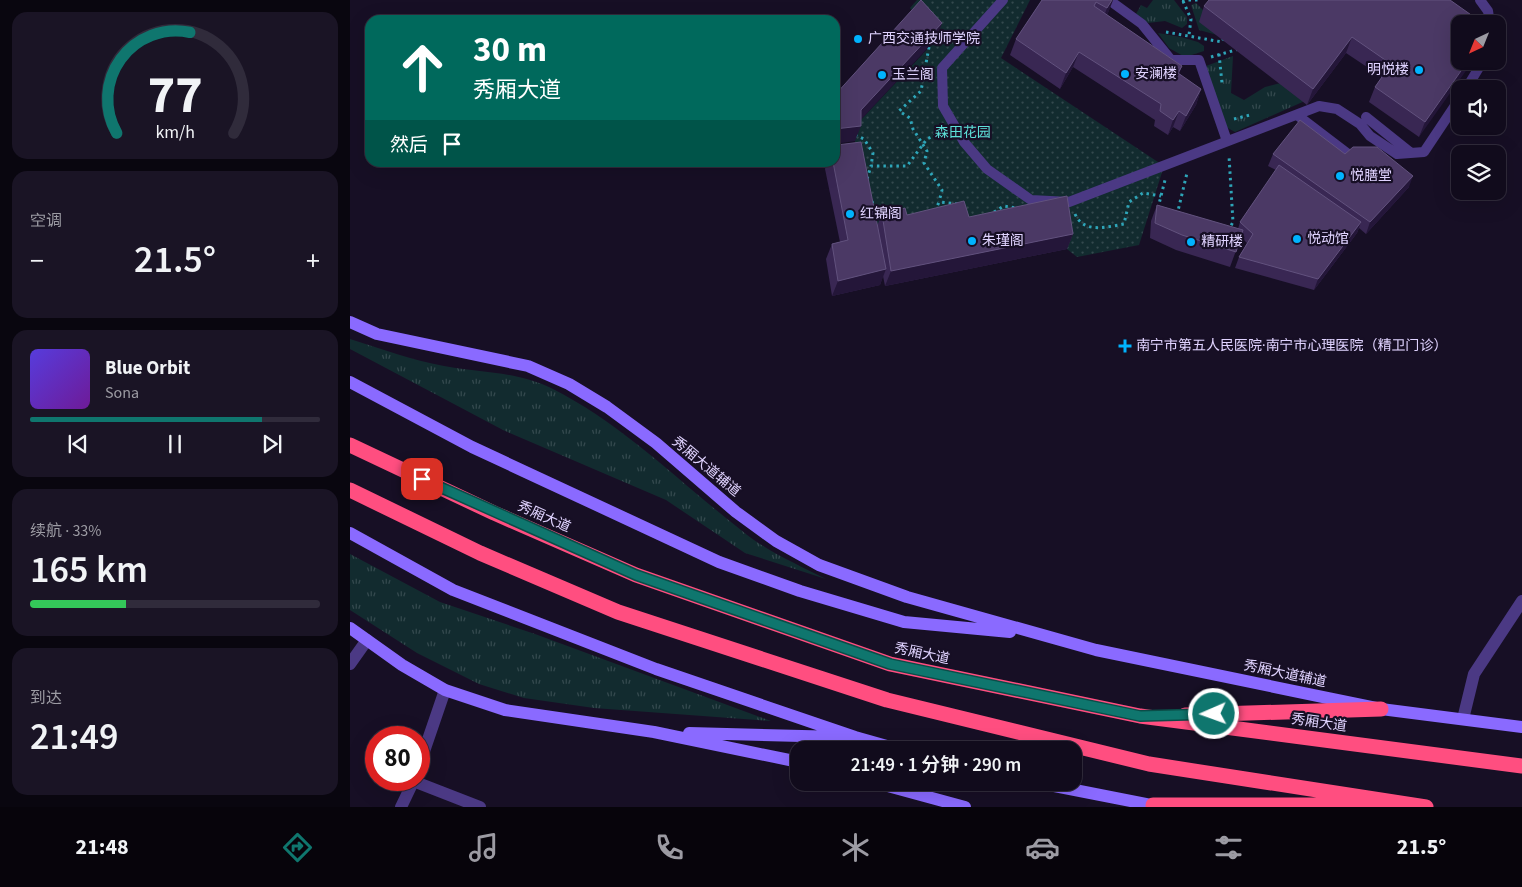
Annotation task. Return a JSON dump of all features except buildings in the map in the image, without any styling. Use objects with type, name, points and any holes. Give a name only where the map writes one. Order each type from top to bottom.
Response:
[{"type":"highway","name":"秀厢大道","points":[[350,445],[494,513],[636,575],[890,664],[1140,716],[1522,766]]},
{"type":"highway","points":[[350,490],[480,553],[618,612],[887,700],[1149,764],[1426,807]]},
{"type":"highway","points":[[1140,716],[1381,708]]},
{"type":"highway","points":[[1157,806],[1410,805]]},
{"type":"main road","points":[[350,312],[377,334]]},
{"type":"main road","name":"秀厢大道辅道","points":[[350,322],[377,334],[528,366],[569,384],[607,406],[649,438],[736,512],[776,541],[819,565],[907,597],[1096,650],[1381,708],[1522,727]]},
{"type":"main road","name":"秀厢大道辅道","points":[[350,382],[472,447],[737,568],[800,591],[904,622],[1045,636]]},
{"type":"main road","points":[[350,533],[453,590],[656,669],[869,741]]},
{"type":"main road","points":[[350,628],[402,665],[445,690],[504,710],[654,732],[790,760]]},
{"type":"main road","points":[[654,732],[855,737]]},
{"type":"main road","points":[[905,791],[961,807]]},
{"type":"main road","points":[[1080,791],[1157,806]]},
{"type":"street","points":[[1463,719],[1474,674],[1522,602]]},
{"type":"street","points":[[350,664],[367,640]]},
{"type":"street","points":[[430,734],[445,690]]},
{"type":"street","points":[[430,787],[480,807]]},
{"type":"street","points":[[401,807],[409,791]]},
{"type":"lane","points":[[1003,0],[942,68],[943,106],[964,142],[987,170],[1030,200],[1069,202],[1319,106],[1337,109],[1360,124],[1370,136],[1397,154],[1424,152],[1451,112]]},
{"type":"lane","points":[[1109,0],[1142,24],[1171,60],[1199,60],[1228,141]]},
{"type":"lane","points":[[1480,0],[1488,15]]},
{"type":"lane","points":[[1297,115],[1362,165]]},
{"type":"lane","points":[[1366,116],[1411,153]]},
{"type":"path","points":[[1189,35],[1191,19],[1183,0],[1199,0]]},
{"type":"path","points":[[1145,29],[1222,42],[1226,34]]},
{"type":"path","points":[[1199,60],[1246,46]]},
{"type":"path","points":[[929,47],[921,91],[899,112],[910,118],[913,129],[927,151],[924,163],[942,190],[939,202],[932,216]]},
{"type":"path","points":[[1219,54],[1223,78],[1221,87]]},
{"type":"path","points":[[1230,119],[1256,114]]},
{"type":"path","points":[[871,166],[907,166],[927,139],[955,126]]},
{"type":"path","points":[[855,135],[864,139],[873,153],[866,179],[869,188]]},
{"type":"path","points":[[1226,234],[1233,222],[1228,141]]},
{"type":"path","points":[[1176,218],[1192,155]]},
{"type":"path","points":[[1164,213],[1157,211],[1170,164]]},
{"type":"path","points":[[1069,202],[1078,221],[1092,229],[1124,224],[1129,202],[1143,193],[1161,196]]},
{"type":"path","points":[[871,197],[875,213],[894,211],[901,215]]},
{"type":"path","points":[[939,202],[958,204],[961,210]]},
{"type":"path","points":[[991,214],[1004,206],[1020,209]]},
{"type":"path","points":[[1170,215],[1185,220]]},
{"type":"green space","name":"森田花园","points":[[917,0],[1030,0],[1001,58],[1164,166],[1139,245],[1077,257],[1067,249],[1062,212],[869,229],[855,157],[855,126],[937,39],[910,8]]},
{"type":"green space","points":[[1153,0],[1174,0],[1187,17],[1187,24],[1182,28],[1165,21],[1148,23],[1136,14],[1141,5],[1147,8]]},
{"type":"green space","points":[[1196,3],[1213,20],[1221,36],[1199,30],[1191,5]]},
{"type":"green space","points":[[1158,33],[1198,42],[1204,46],[1204,51],[1185,57],[1169,48]]},
{"type":"green space","points":[[1233,56],[1231,93],[1244,100],[1265,87],[1300,78],[1307,100],[1235,132],[1226,127],[1206,66]]},
{"type":"green space","points":[[350,339],[420,361],[511,375],[538,382],[551,388],[602,418],[626,436],[751,538],[782,557],[826,579],[745,553],[666,500],[503,430],[350,349]]},
{"type":"green space","points":[[350,554],[440,602],[535,634],[771,721],[594,708],[524,698],[479,684],[417,653],[350,610]]},
{"type":"place","name":"广西交通技师学院","points":[[858,39]]},
{"type":"place","name":"明悦楼","points":[[1419,70]]},
{"type":"place","name":"安澜楼","points":[[1125,74]]},
{"type":"place","name":"玉兰阁","points":[[882,75]]},
{"type":"place","name":"悦膳堂","points":[[1340,176]]},
{"type":"place","name":"红锦阁","points":[[850,214]]},
{"type":"place","name":"悦动馆","points":[[1297,239]]},
{"type":"place","name":"朱瑾阁","points":[[972,241]]},
{"type":"place","name":"精研楼","points":[[1191,242]]},
{"type":"place","name":"南宁市第五人民医院·南宁市心理医院（精卫门诊）","points":[[1125,346]]},
{"type":"route","points":[[422,479],[494,513],[636,575],[890,664],[1140,716],[1214,714]]}]
